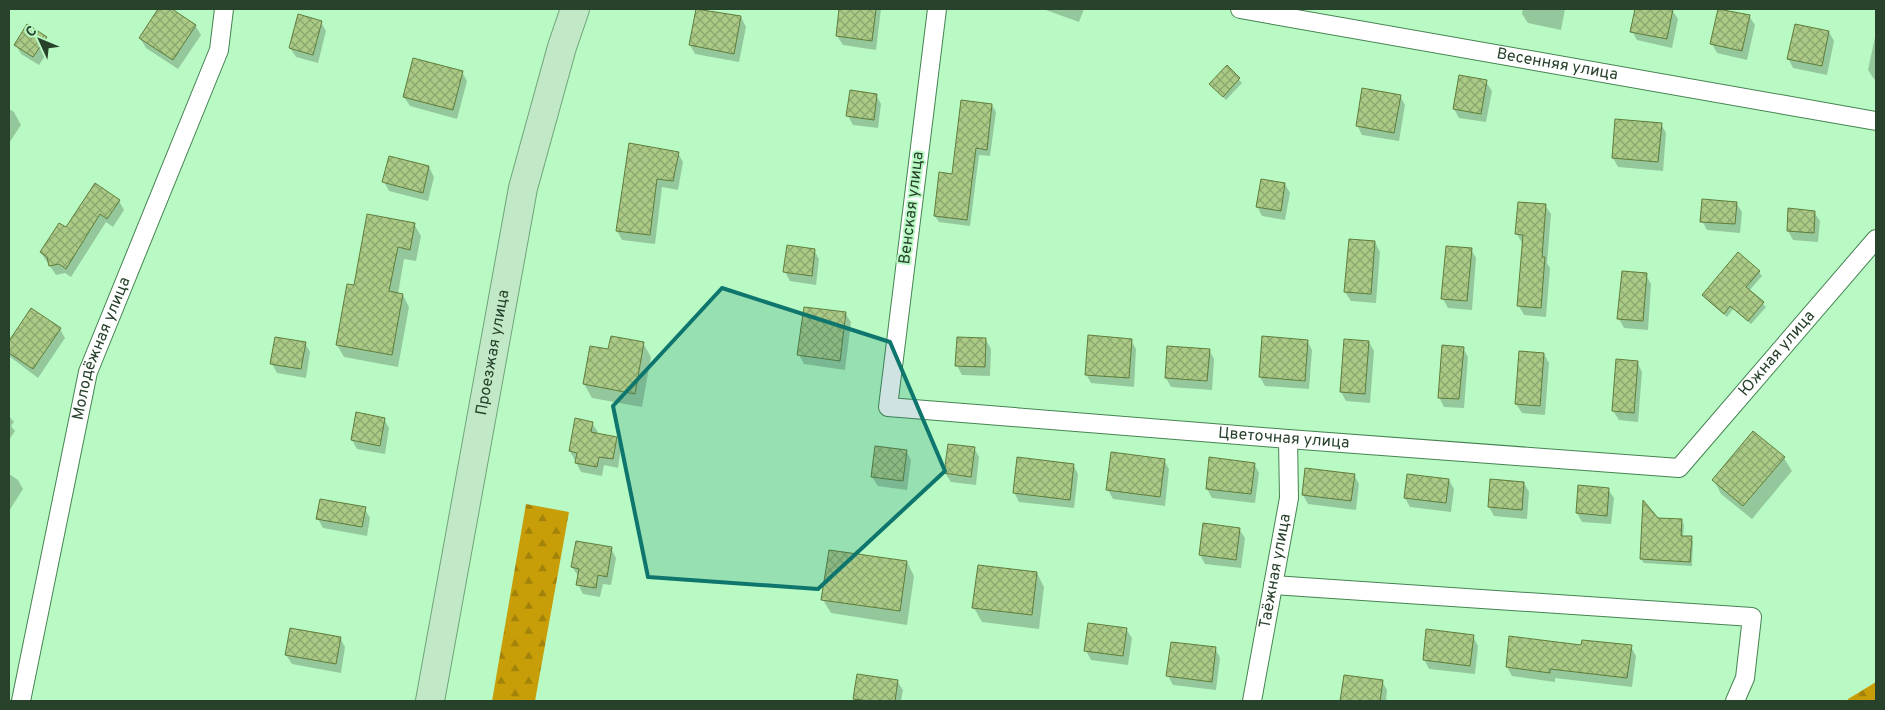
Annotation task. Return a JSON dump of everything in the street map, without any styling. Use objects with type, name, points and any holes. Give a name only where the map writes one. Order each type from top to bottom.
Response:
[{"type":"main road","name":"Проезжая улица","points":[[430,701],[523,188],[574,9]]},
{"type":"street","name":"Молодёжная улица","points":[[22,701],[88,372],[219,50],[224,9]]},
{"type":"street","name":"Венская улица","points":[[888,408],[937,9]]},
{"type":"street","name":"Весенняя улица","points":[[1240,9],[1876,121]]},
{"type":"street","name":"Южная улица","points":[[1679,468],[1876,240]]},
{"type":"street","name":"Цветочная улица","points":[[888,408],[1679,468]]},
{"type":"street","name":"Таёжная улица","points":[[1252,701],[1289,498],[1288,439]]},
{"type":"street","points":[[1273,585],[1752,617],[1745,678],[1735,701]]},
{"type":"highlighted area","points":[[722,288],[890,342],[945,471],[818,589],[648,577],[613,406]]},
{"type":"green space","points":[[526,504],[569,512],[535,701],[492,701]]},
{"type":"green space","points":[[1876,682],[1876,701],[1847,701],[1848,699]]},
{"type":"building","points":[[158,9],[172,9],[196,25],[173,60],[139,38]]},
{"type":"building","points":[[696,9],[741,16],[734,54],[689,45]]},
{"type":"building","points":[[839,9],[876,9],[872,41],[836,36]]},
{"type":"building","points":[[1635,9],[1673,9],[1667,39],[1630,32]]},
{"type":"building","points":[[1718,9],[1750,15],[1742,51],[1710,44]]},
{"type":"building","points":[[298,14],[322,21],[313,55],[289,48]]},
{"type":"building","points":[[27,24],[47,37],[33,57],[14,45]]},
{"type":"building","points":[[1795,24],[1829,31],[1822,66],[1787,59]]},
{"type":"building","points":[[413,58],[463,71],[453,110],[403,97]]},
{"type":"building","points":[[1227,65],[1240,78],[1223,97],[1209,84]]},
{"type":"building","points":[[1459,75],[1487,80],[1481,114],[1453,109]]},
{"type":"building","points":[[1362,88],[1401,95],[1394,133],[1356,126]]},
{"type":"building","points":[[850,90],[877,94],[874,120],[846,116]]},
{"type":"building","points":[[961,100],[992,104],[987,150],[976,148],[967,220],[934,216],[939,172],[952,174]]},
{"type":"building","points":[[1615,119],[1662,123],[1658,162],[1612,158]]},
{"type":"building","points":[[629,143],[679,152],[673,181],[657,179],[650,235],[616,231]]},
{"type":"building","points":[[389,156],[429,166],[423,193],[382,182]]},
{"type":"building","points":[[1261,179],[1285,183],[1281,211],[1256,207]]},
{"type":"building","points":[[95,183],[120,200],[107,219],[100,214],[66,269],[59,264],[49,266],[47,257],[40,252],[59,223],[66,227]]},
{"type":"building","points":[[1702,199],[1737,202],[1735,224],[1700,222]]},
{"type":"building","points":[[1518,202],[1546,204],[1542,257],[1545,257],[1541,308],[1517,306],[1523,235],[1515,234]]},
{"type":"building","points":[[1788,208],[1815,211],[1814,233],[1787,231]]},
{"type":"building","points":[[367,214],[415,223],[410,250],[398,247],[389,291],[403,294],[392,355],[336,345],[347,284],[354,285]]},
{"type":"building","points":[[1349,239],[1375,241],[1371,294],[1344,292]]},
{"type":"building","points":[[787,245],[815,249],[812,276],[783,272]]},
{"type":"building","points":[[1446,246],[1472,248],[1467,301],[1441,299]]},
{"type":"building","points":[[1738,252],[1760,271],[1746,287],[1764,302],[1748,321],[1730,306],[1724,314],[1702,295]]},
{"type":"building","points":[[1622,271],[1647,273],[1643,321],[1617,319]]},
{"type":"building","points":[[804,307],[846,312],[840,361],[797,355]]},
{"type":"building","points":[[31,308],[61,328],[33,369],[9,353],[9,341]]},
{"type":"building","points":[[1088,335],[1132,339],[1129,378],[1085,375]]},
{"type":"building","points":[[611,336],[644,342],[635,394],[583,384],[590,346],[608,349]]},
{"type":"building","points":[[1262,336],[1308,340],[1305,381],[1259,377]]},
{"type":"building","points":[[275,337],[306,342],[301,369],[270,364]]},
{"type":"building","points":[[957,337],[986,338],[985,367],[955,366]]},
{"type":"building","points":[[1344,339],[1369,341],[1365,394],[1340,392]]},
{"type":"building","points":[[1442,345],[1464,347],[1459,399],[1438,398]]},
{"type":"building","points":[[1167,346],[1210,349],[1207,381],[1165,378]]},
{"type":"building","points":[[1519,351],[1544,353],[1540,406],[1515,404]]},
{"type":"building","points":[[1616,359],[1638,361],[1634,413],[1612,411]]},
{"type":"building","points":[[356,412],[385,418],[380,446],[351,440]]},
{"type":"building","points":[[575,418],[593,422],[591,432],[617,437],[613,459],[599,457],[597,467],[575,463],[577,453],[569,451]]},
{"type":"building","points":[[1753,431],[1785,457],[1743,506],[1712,480]]},
{"type":"building","points":[[948,444],[975,447],[971,477],[944,473]]},
{"type":"building","points":[[875,446],[907,450],[903,481],[871,477]]},
{"type":"building","points":[[1111,452],[1165,459],[1160,497],[1106,490]]},
{"type":"building","points":[[1017,457],[1074,464],[1070,500],[1013,493]]},
{"type":"building","points":[[1209,457],[1255,463],[1251,494],[1206,489]]},
{"type":"building","points":[[1305,468],[1355,474],[1351,501],[1302,495]]},
{"type":"building","points":[[1407,474],[1449,479],[1446,503],[1404,498]]},
{"type":"building","points":[[1490,479],[1524,482],[1522,510],[1488,507]]},
{"type":"building","points":[[1578,485],[1609,488],[1607,516],[1576,513]]},
{"type":"building","points":[[320,499],[366,507],[362,527],[316,519]]},
{"type":"building","points":[[1643,500],[1658,518],[1682,519],[1681,536],[1692,536],[1690,562],[1640,559]]},
{"type":"building","points":[[1203,523],[1240,528],[1236,560],[1199,555]]},
{"type":"building","points":[[576,541],[612,547],[607,577],[598,575],[596,588],[576,585],[579,569],[571,567]]},
{"type":"building","points":[[829,550],[907,561],[900,611],[821,600]]},
{"type":"building","points":[[978,565],[1037,572],[1032,615],[972,608]]},
{"type":"building","points":[[1088,623],[1127,628],[1123,656],[1084,651]]},
{"type":"building","points":[[290,628],[341,637],[336,664],[285,655]]},
{"type":"building","points":[[1426,629],[1474,635],[1470,666],[1423,660]]},
{"type":"building","points":[[1509,636],[1581,645],[1582,640],[1632,645],[1627,678],[1550,669],[1550,673],[1506,667]]},
{"type":"building","points":[[1171,642],[1216,647],[1212,682],[1166,676]]},
{"type":"building","points":[[857,674],[898,680],[895,701],[853,699]]},
{"type":"building","points":[[1344,675],[1383,680],[1380,701],[1340,701]]}]
